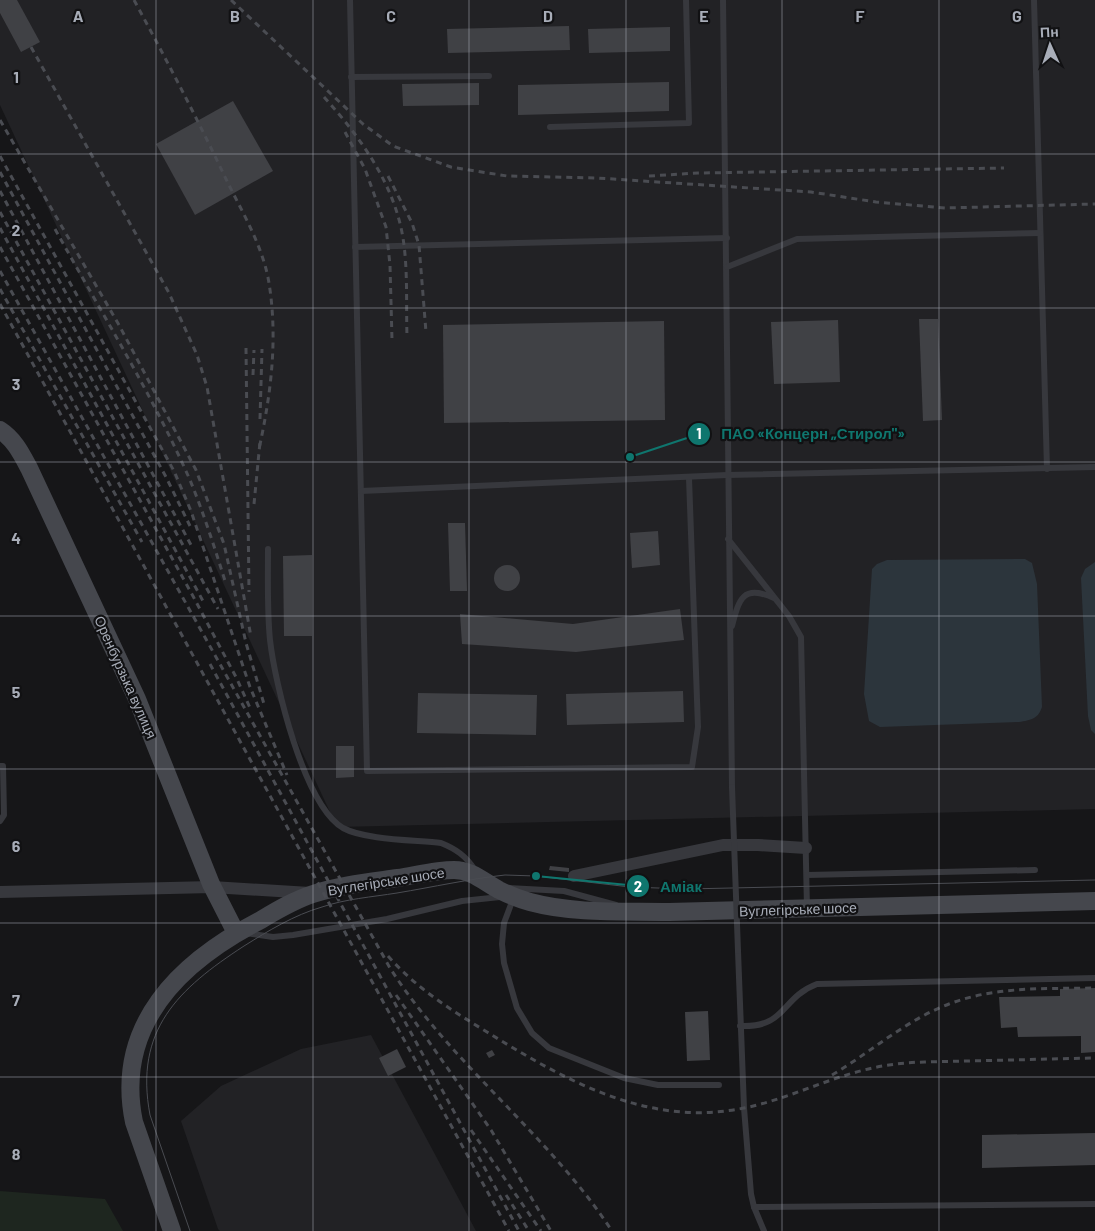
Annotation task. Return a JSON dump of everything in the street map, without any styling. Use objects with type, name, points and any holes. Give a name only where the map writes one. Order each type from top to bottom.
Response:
[{"type":"street","name":"Оренбурзька вулиця","points":[[0,430],[8,435],[29,468],[137,699],[212,887],[237,932]]},
{"type":"street","points":[[574,876],[723,845],[806,848]]},
{"type":"street","name":"Вуглегірське шосе","points":[[172,1231],[133,1114],[130,1090],[135,1052],[148,1016],[171,984],[186,969],[237,932],[314,894],[362,883],[447,871],[464,872],[480,878],[506,893],[533,903],[572,908],[634,912],[1095,901]]},
{"type":"street","points":[[0,892],[212,887],[314,894]]},
{"type":"lane","points":[[350,0],[367,771],[692,768],[698,727],[689,478]]},
{"type":"lane","points":[[550,127],[689,123],[686,0]]},
{"type":"lane","points":[[723,0],[732,787],[744,1108],[754,1207],[764,1231]]},
{"type":"lane","points":[[1034,0],[1047,469]]},
{"type":"lane","points":[[351,78],[488,76]]},
{"type":"lane","points":[[727,267],[797,239],[1040,233]]},
{"type":"lane","points":[[355,247],[726,238]]},
{"type":"lane","points":[[361,491],[727,476],[1095,468]]},
{"type":"lane","points":[[728,539],[797,628],[803,647],[807,908]]},
{"type":"lane","points":[[268,549],[270,640],[277,677],[295,745],[312,787],[330,816],[340,825],[353,832],[440,843],[453,848],[469,860],[480,878]]},
{"type":"lane","points":[[730,633],[738,605],[745,595],[761,592],[775,598]]},
{"type":"lane","points":[[0,766],[3,766],[4,815],[0,822]]},
{"type":"lane","points":[[807,875],[1035,870]]},
{"type":"lane","points":[[237,932],[260,936],[292,935],[387,920],[462,901],[506,893],[502,944],[504,963],[517,1008],[532,1033],[549,1048],[624,1078],[658,1085],[719,1085]]},
{"type":"lane","points":[[740,1026],[766,1024],[774,1019],[800,991],[817,984],[1095,978]]},
{"type":"lane","points":[[754,1207],[1095,1204]]},
{"type":"shaded area","points":[[0,0],[1095,0],[1095,809],[337,827],[0,105]]},
{"type":"shaded area","points":[[1025,559],[1032,563],[1037,584],[1042,707],[1036,716],[1030,720],[1019,722],[880,727],[869,721],[864,694],[872,569],[877,564],[887,560]]},
{"type":"shaded area","points":[[1095,562],[1095,734],[1091,730],[1088,716],[1081,578],[1085,569]]},
{"type":"shaded area","points":[[371,1035],[476,1231],[220,1231],[181,1121],[221,1086],[301,1049]]},
{"type":"shaded area","points":[[0,1191],[105,1199],[123,1231],[0,1231]]},
{"type":"building","points":[[0,0],[17,0],[40,42],[21,52],[0,13]]},
{"type":"building","points":[[569,26],[570,50],[448,53],[447,29]]},
{"type":"building","points":[[670,27],[670,51],[589,53],[588,29]]},
{"type":"building","points":[[669,82],[669,111],[518,115],[518,85]]},
{"type":"building","points":[[479,83],[479,105],[403,106],[402,84]]},
{"type":"building","points":[[233,101],[273,171],[195,215],[156,144]]},
{"type":"building","points":[[919,319],[938,319],[942,420],[923,421]]},
{"type":"building","points":[[838,320],[840,382],[774,384],[771,322]]},
{"type":"building","points":[[664,321],[665,420],[444,423],[443,325]]},
{"type":"building","points":[[448,523],[465,523],[467,591],[450,591]]},
{"type":"building","points":[[658,531],[660,565],[632,568],[630,533]]},
{"type":"building","points":[[312,555],[312,636],[284,636],[283,556]]},
{"type":"building","points":[[507,565],[516,569],[520,578],[516,587],[507,591],[498,587],[494,578],[498,569]]},
{"type":"building","points":[[680,609],[684,640],[576,652],[462,644],[460,614],[573,624]]},
{"type":"building","points":[[683,691],[684,722],[567,725],[566,694]]},
{"type":"building","points":[[418,693],[537,695],[536,735],[417,733]]},
{"type":"building","points":[[336,746],[354,746],[354,777],[336,778]]},
{"type":"building","points":[[550,866],[569,868],[569,872],[549,870]]},
{"type":"building","points":[[1095,988],[1095,1052],[1081,1053],[1081,1036],[1018,1037],[1017,1027],[1001,1028],[999,997],[1060,996],[1060,989]]},
{"type":"building","points":[[708,1011],[710,1060],[687,1061],[685,1012]]},
{"type":"building","points":[[397,1049],[406,1067],[388,1076],[379,1058]]},
{"type":"building","points":[[492,1050],[495,1055],[489,1058],[486,1053]]},
{"type":"building","points":[[1095,1133],[1095,1165],[982,1168],[982,1135]]},
{"type":"tram line","points":[[190,1231],[150,1115],[147,1085],[149,1059],[155,1036],[166,1015],[181,996],[220,962],[262,935],[312,910],[349,900],[505,875],[536,876],[630,887],[686,889],[1095,880]]},
{"type":"railway","points":[[134,0],[245,217],[266,269],[272,304],[273,346],[270,387],[259,449]]},
{"type":"railway","points":[[231,0],[363,124],[393,146],[451,167],[507,176],[597,178],[811,192],[876,202],[945,208],[1095,204]]},
{"type":"railway","points":[[31,47],[169,293],[197,355],[207,387],[251,637]]},
{"type":"railway","points":[[324,97],[350,128],[374,162],[392,198],[405,250],[407,337]]},
{"type":"railway","points":[[0,120],[119,325],[196,470],[224,544],[246,643],[264,704]]},
{"type":"railway","points":[[345,132],[365,169],[386,227],[390,265],[392,340]]},
{"type":"railway","points":[[0,156],[174,471],[191,511],[250,687],[287,775]]},
{"type":"railway","points":[[649,176],[698,173],[1004,168]]},
{"type":"railway","points":[[0,172],[166,477],[190,526]]},
{"type":"railway","points":[[388,176],[412,223],[419,245],[426,332]]},
{"type":"railway","points":[[0,191],[191,545]]},
{"type":"railway","points":[[0,212],[218,609]]},
{"type":"railway","points":[[0,228],[203,601]]},
{"type":"railway","points":[[55,229],[143,385],[175,448],[200,506],[226,584]]},
{"type":"railway","points":[[0,247],[194,598],[237,679],[251,710]]},
{"type":"railway","points":[[0,271],[390,968],[442,1037],[559,1163],[587,1196],[612,1231]]},
{"type":"railway","points":[[0,289],[142,542]]},
{"type":"railway","points":[[0,304],[509,1231]]},
{"type":"railway","points":[[246,348],[249,592]]},
{"type":"railway","points":[[260,419],[262,349]]},
{"type":"railway","points":[[253,375],[254,350]]},
{"type":"railway","points":[[254,504],[260,442]]},
{"type":"railway","points":[[210,664],[519,1231]]},
{"type":"railway","points":[[388,956],[434,998],[542,1064],[600,1092],[630,1102],[661,1109],[693,1113],[746,1108],[847,1075],[898,1064],[1095,1058]]},
{"type":"railway","points":[[832,1075],[903,1027],[933,1011],[967,998],[1003,991],[1095,988]]},
{"type":"railway","points":[[396,995],[491,1130],[551,1231]]},
{"type":"railway","points":[[471,1130],[541,1231]]},
{"type":"railway","points":[[506,1195],[529,1231]]},
{"type":"place","name":"ПАО «Концерн „Стирол\"»","points":[[630,457]]},
{"type":"place","name":"Аміак","points":[[536,876]]}]
